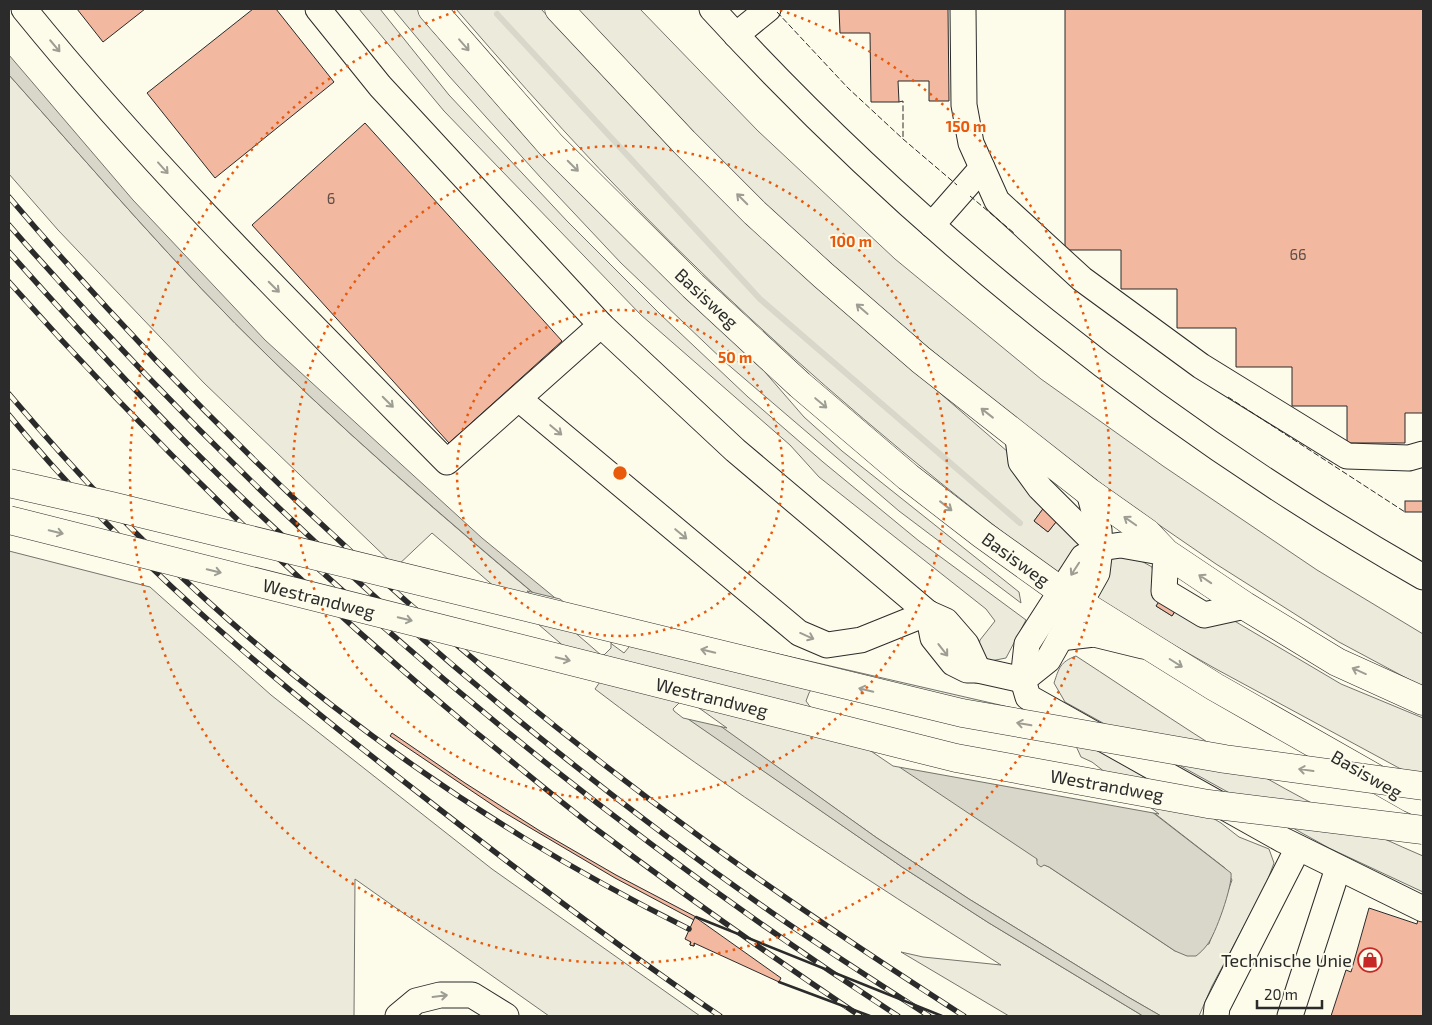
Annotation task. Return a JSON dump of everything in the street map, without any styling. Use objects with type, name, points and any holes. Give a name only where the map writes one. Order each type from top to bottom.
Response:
[{"type":"main road","name":"Basisweg","points":[[432,9],[551,145],[694,286],[800,385],[908,477],[983,535],[1070,597],[1215,687],[1423,804]]},
{"type":"main road","name":"Basisweg","points":[[559,9],[684,142],[755,213],[921,360],[1018,438],[1147,533],[1166,553],[1245,606],[1336,662],[1423,701]]},
{"type":"main road","points":[[9,483],[111,506],[962,713],[1225,759],[1423,786]]},
{"type":"main road","name":"Westrandweg","points":[[9,520],[956,758],[1208,804],[1423,830]]},
{"type":"street","points":[[24,9],[98,97],[236,248],[447,462],[601,326]]},
{"type":"street","points":[[318,9],[380,86],[601,326],[736,450],[928,612],[946,621],[966,644],[978,670],[1023,680],[1028,697],[1298,848],[1423,909]]},
{"type":"street","points":[[712,9],[843,144],[1021,302],[1094,360],[1229,455],[1281,490],[1423,577]]},
{"type":"street","points":[[736,35],[768,9]]},
{"type":"street","points":[[963,9],[964,105],[971,143],[997,201],[1082,279],[1201,366],[1347,456],[1409,458],[1423,454]]},
{"type":"street","points":[[932,225],[982,168]]},
{"type":"street","points":[[519,398],[799,633],[827,645],[861,640],[928,612]]},
{"type":"street","points":[[1018,438],[1021,462],[1040,488],[1100,548]]},
{"type":"street","points":[[1089,492],[1099,530],[1100,548]]},
{"type":"street","name":"Basisweg","points":[[1023,680],[1048,660],[1060,638],[1070,597],[1083,557],[1100,548],[1121,545],[1166,553]]},
{"type":"street","name":"Basisweg","points":[[1023,680],[1027,644],[1070,597]]},
{"type":"street","points":[[1060,638],[1094,634],[1153,648]]},
{"type":"street","points":[[1216,1016],[1217,1008],[1298,848]]},
{"type":"street","points":[[1290,1016],[1330,864]]},
{"type":"street","points":[[398,1016],[416,1001],[440,995],[472,995],[506,1016]]},
{"type":"shaded area","points":[[359,9],[380,9],[449,95],[567,221],[660,314],[748,397],[919,541],[1026,620],[1006,658],[975,664],[980,640],[995,621],[986,609],[819,477],[790,445],[641,315],[444,111]]},
{"type":"shaded area","points":[[393,9],[417,9],[629,242],[764,371],[804,417],[842,451],[1019,592],[1021,603],[899,511],[725,362],[621,263],[541,178],[449,76]]},
{"type":"shaded area","points":[[456,9],[541,9],[674,152],[785,259],[1008,452],[1045,506],[1034,521],[1048,532],[1060,517],[1084,543],[1058,575],[979,514],[863,419],[712,283],[599,168]]},
{"type":"shaded area","points":[[577,9],[640,9],[758,131],[895,259],[1041,379],[1163,466],[1317,570],[1423,634],[1423,687],[1339,642],[1216,564],[1120,498],[992,400],[890,316],[760,200],[616,52]]},
{"type":"shaded area","points":[[9,55],[133,200],[265,340],[482,538],[609,642],[603,652],[391,471],[309,396],[235,323],[136,218],[9,75]]},
{"type":"shaded area","points":[[9,75],[169,254],[309,396],[391,471],[603,652],[609,642],[624,653],[648,624],[1039,714],[1221,823],[1239,837],[1269,849],[1274,863],[1265,887],[1212,986],[1199,1016],[1161,1016],[1128,997],[969,899],[877,838],[684,701],[676,710],[902,867],[989,923],[1143,1016],[1009,1016],[901,952],[923,957],[1001,965],[745,797],[595,689],[602,679],[432,533],[396,567],[204,383],[58,230],[9,174]],"holes":[[[1091,764],[1225,868],[1232,880],[1209,944],[1175,951],[1049,867],[1037,861],[1037,859]]]},
{"type":"shaded area","points":[[9,551],[150,587],[271,695],[492,869],[700,1016],[549,1016],[355,879],[354,1016],[9,1016]]},
{"type":"shaded area","points":[[1111,554],[1136,558],[1152,567],[1159,602],[1156,606],[1172,616],[1177,609],[1226,616],[1341,684],[1423,718],[1423,781],[1216,669],[1091,598],[1106,578],[1110,568]]},
{"type":"shaded area","points":[[1076,656],[1194,734],[1266,778],[1343,819],[1423,856],[1423,892],[1329,848],[1065,702],[1054,683],[1061,666]]},
{"type":"shaded area","points":[[684,700],[877,838],[969,899],[1161,1016],[1143,1016],[989,923],[902,867],[675,710]]},
{"type":"shaded area","points":[[823,716],[1079,759],[1090,764],[1231,873],[1226,899],[1210,940],[1205,948],[1196,956],[1187,956],[1175,951],[1049,867],[1044,865],[1041,867],[1037,864],[1037,859]]},
{"type":"pier","points":[[527,591],[560,599],[611,640],[611,648],[604,655],[601,655]]},
{"type":"pier","points":[[817,681],[1076,746],[1081,757],[1092,762],[1159,814],[893,766],[822,718],[811,708],[806,701]]},
{"type":"pier","points":[[685,698],[727,728],[683,718],[673,709]]},
{"type":"building","points":[[77,9],[145,9],[103,42]]},
{"type":"building","points":[[253,9],[276,9],[334,82],[215,178],[147,93]]},
{"type":"building","points":[[839,9],[948,9],[949,101],[929,101],[929,81],[898,81],[899,102],[871,102],[870,33],[840,33]]},
{"type":"building","points":[[1065,9],[1423,9],[1423,413],[1405,413],[1405,443],[1347,443],[1347,406],[1292,406],[1292,367],[1236,367],[1236,328],[1177,328],[1177,289],[1121,289],[1121,250],[1065,250]]},
{"type":"building","points":[[365,123],[562,341],[449,443],[252,225]]},
{"type":"building","points":[[1405,501],[1423,501],[1423,512],[1405,512]]},
{"type":"building","points":[[1045,506],[1060,517],[1048,532],[1034,521]]},
{"type":"building","points":[[1163,596],[1178,606],[1172,616],[1156,606]]},
{"type":"building","points":[[392,733],[540,831],[616,875],[698,918],[694,946],[690,945],[694,920],[615,878],[500,810],[390,736]]},
{"type":"building","points":[[1369,908],[1417,924],[1418,919],[1423,920],[1423,1016],[1331,1016],[1346,970],[1351,972]]},
{"type":"building","points":[[695,917],[781,978],[779,982],[694,943],[694,946],[690,945],[691,942],[685,939]]},
{"type":"waterway","points":[[497,14],[760,299],[1020,523]]},
{"type":"railway","points":[[9,197],[87,286],[252,458],[428,620],[519,697],[612,771],[707,842],[834,931],[964,1016]]},
{"type":"railway","points":[[9,225],[95,321],[183,413],[275,504],[369,591],[466,676],[565,758],[667,837],[771,912],[929,1016]]},
{"type":"railway","points":[[9,252],[174,431],[310,561],[389,632],[470,701],[637,833],[722,896],[898,1016]]},
{"type":"railway","points":[[9,282],[119,401],[233,515],[351,625],[412,678],[592,826],[725,923],[860,1016]]},
{"type":"railway","points":[[9,394],[78,473],[151,548],[238,628],[330,704],[425,774],[474,807],[565,862],[689,929]]},
{"type":"railway","points":[[9,415],[101,518],[149,566],[303,701],[487,846],[602,933],[720,1016]]},
{"type":"fence","points":[[777,12],[848,88],[903,139],[957,185]]},
{"type":"fence","points":[[899,102],[903,101],[903,139]]},
{"type":"fence","points":[[970,196],[1014,233]]},
{"type":"fence","points":[[1228,397],[1405,511]]},
{"type":"fence","points":[[1423,509],[1423,531]]},
{"type":"wall","points":[[696,917],[942,1016]]},
{"type":"wall","points":[[779,982],[870,1016]]},
{"type":"place","name":"Technische Unie","points":[[1370,960]]}]
